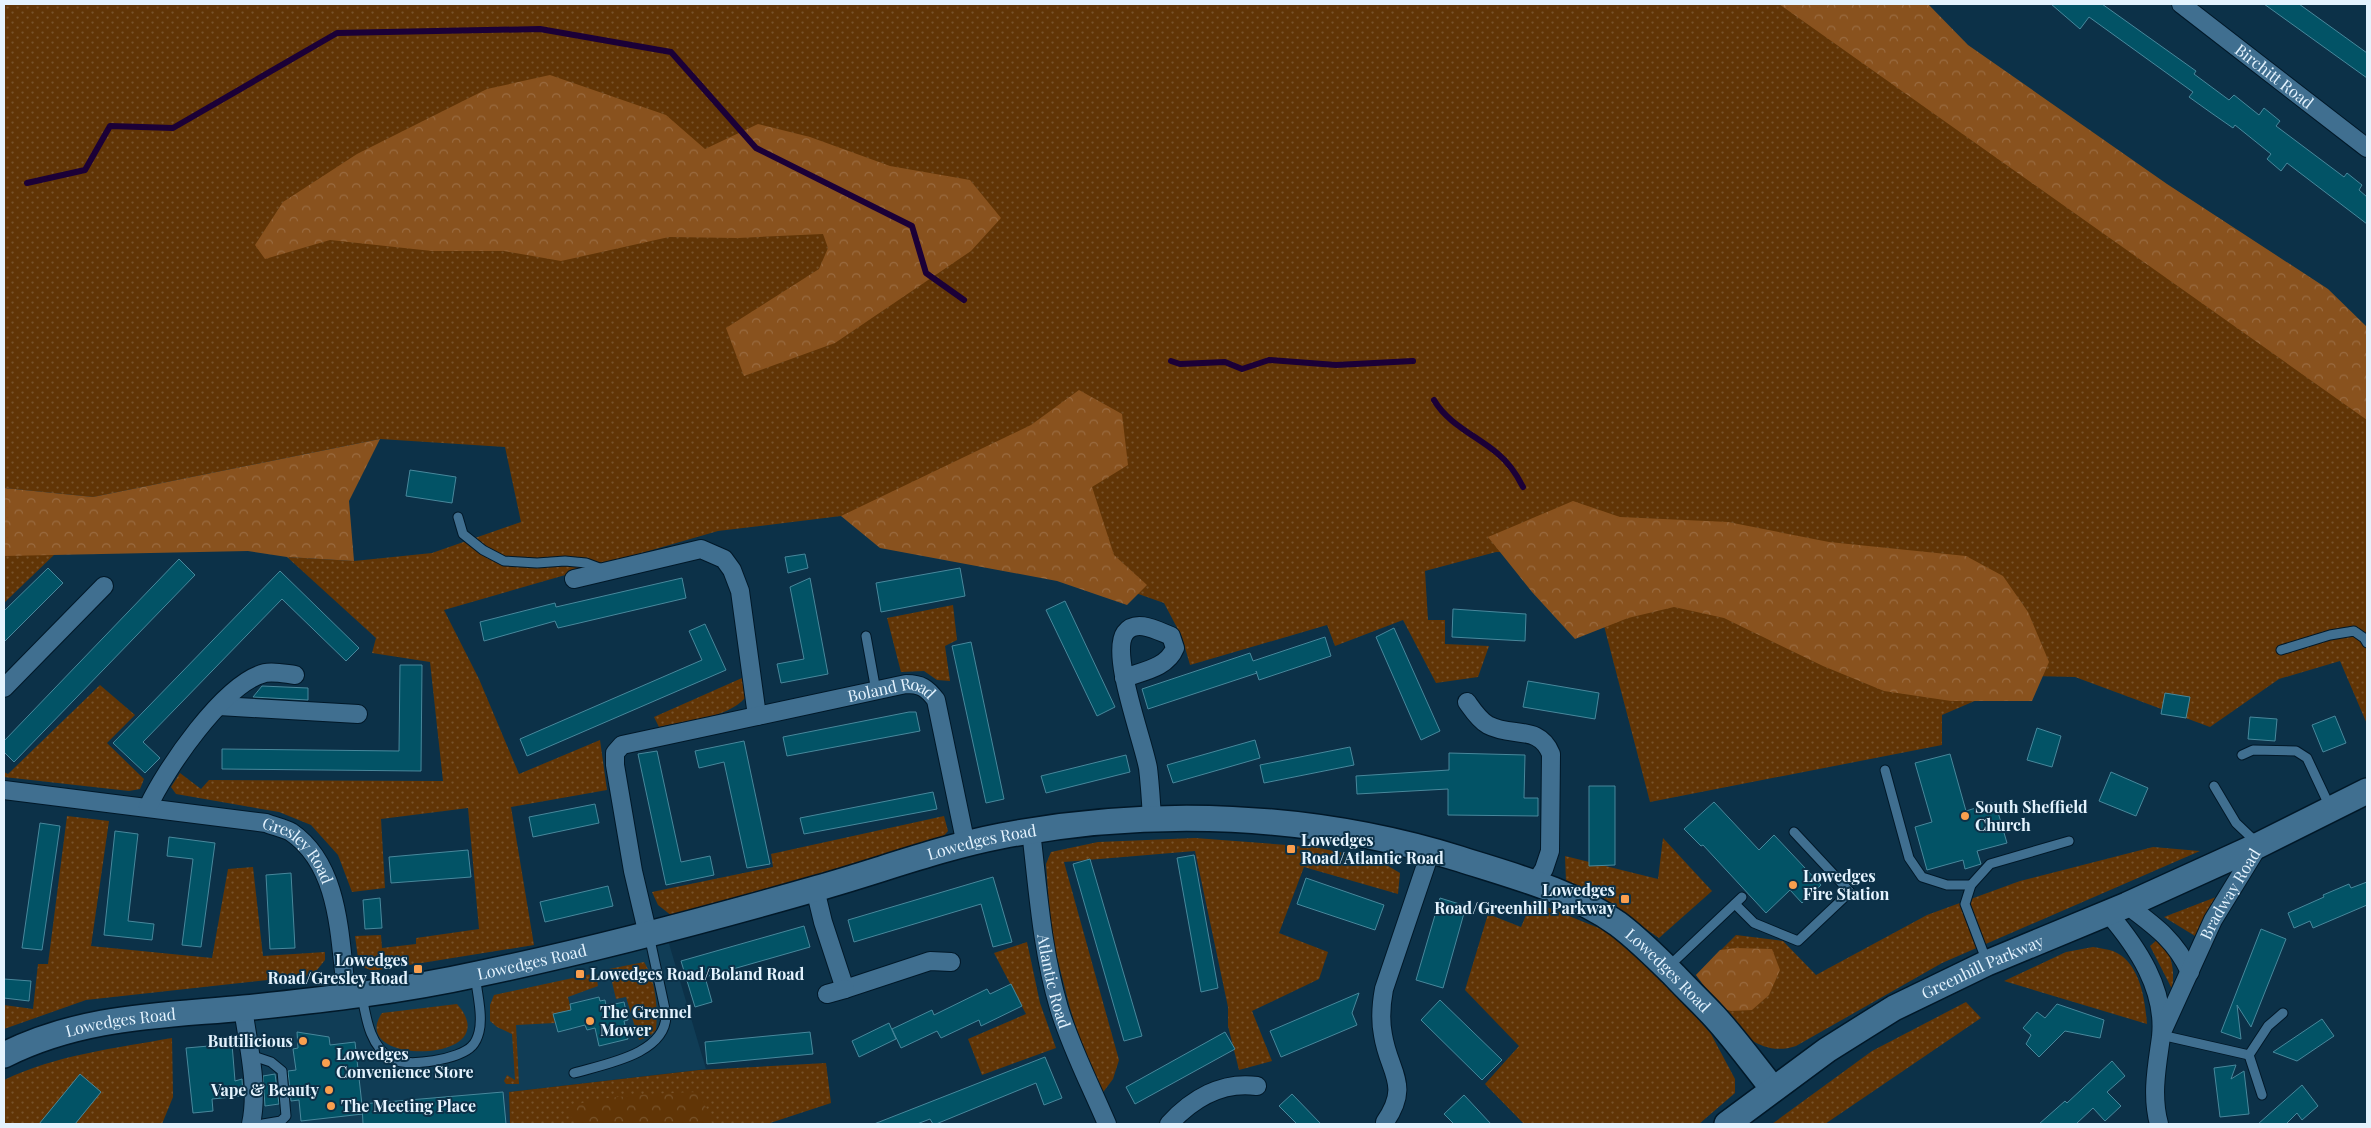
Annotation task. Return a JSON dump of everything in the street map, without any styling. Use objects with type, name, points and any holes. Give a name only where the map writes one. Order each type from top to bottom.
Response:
[{"type":"street","name":"Birchitt Road","points":[[2181,4],[2367,148]]},
{"type":"street","points":[[574,579],[605,570],[701,549],[724,560],[732,570],[740,590],[757,716]]},
{"type":"street","points":[[4,688],[104,586]]},
{"type":"street","points":[[148,807],[171,765],[218,706],[255,676],[267,672],[295,675]]},
{"type":"street","points":[[1124,678],[1148,768],[1152,818]]},
{"type":"street","name":"Boland Road","points":[[648,934],[633,871],[615,765],[615,753],[622,745],[876,691],[918,684],[929,690],[936,700],[966,845]]},
{"type":"street","points":[[1466,702],[1488,725],[1538,736],[1547,744],[1552,754],[1550,851],[1544,869],[1535,883]]},
{"type":"street","points":[[218,706],[358,714]]},
{"type":"street","name":"Gresley Road","points":[[4,790],[266,823],[290,832],[310,850],[322,868],[332,890],[354,996]]},
{"type":"street","name":"Bradway Road","points":[[2161,1034],[2213,920],[2259,844],[2367,790]]},
{"type":"street","name":"Lowedges Road","points":[[4,1055],[52,1033],[121,1019],[354,996],[475,975],[648,934],[816,889],[966,845],[1031,831],[1090,823],[1152,818],[1258,820],[1344,832],[1432,850],[1535,883],[1613,920],[1642,943],[1715,1017],[1773,1089]]},
{"type":"street","name":"Atlantic Road","points":[[1031,831],[1049,966],[1059,1009],[1106,1124]]},
{"type":"street","name":"Greenhill Parkway","points":[[1727,1124],[1827,1050],[1894,1008],[1987,963],[2118,909],[2259,844]]},
{"type":"street","points":[[1385,1122],[1395,1108],[1398,1080],[1383,1036],[1380,1011],[1384,989],[1432,850]]},
{"type":"street","points":[[816,889],[824,922],[845,989]]},
{"type":"street","name":"Bradway Road","points":[[2118,909],[2167,936],[2180,952],[2190,972]]},
{"type":"street","name":"Bradway Road","points":[[2118,909],[2154,983],[2161,1020],[2161,1034],[2155,1072],[2153,1120]]},
{"type":"street","points":[[827,994],[930,961],[951,962]]},
{"type":"street","points":[[243,1008],[250,1055],[254,1112],[251,1124]]},
{"type":"street","points":[[1168,1124],[1206,1094],[1225,1087],[1243,1084],[1257,1086]]},
{"type":"lane","points":[[458,517],[463,534],[483,550],[504,561],[537,564],[572,561],[586,563],[605,570]]},
{"type":"lane","points":[[2281,650],[2330,634],[2354,631],[2364,638],[2367,643]]},
{"type":"lane","points":[[866,636],[876,691]]},
{"type":"lane","points":[[2242,755],[2253,750],[2296,752],[2307,758],[2330,808]]},
{"type":"lane","points":[[1885,770],[1909,858],[1922,877],[1947,884],[1971,885]]},
{"type":"lane","points":[[2214,786],[2236,823],[2259,844]]},
{"type":"lane","points":[[1735,904],[1754,923],[1798,941],[1850,892],[1794,832]]},
{"type":"lane","points":[[1987,963],[1965,904],[1971,885],[1990,864],[2069,841]]},
{"type":"lane","points":[[1666,968],[1742,897]]},
{"type":"lane","points":[[574,1073],[632,1055],[654,1042],[662,1034],[666,1024],[666,1014],[648,934]]},
{"type":"lane","points":[[354,996],[375,1043],[392,1059],[408,1063],[440,1060],[462,1053],[473,1046],[479,1031],[475,975]]},
{"type":"lane","points":[[2248,1055],[2268,1026],[2283,1013]]},
{"type":"lane","points":[[2161,1034],[2248,1055]]},
{"type":"lane","points":[[250,1055],[271,1062],[282,1071],[286,1116],[293,1124]]},
{"type":"lane","points":[[2248,1055],[2262,1095]]},
{"type":"lane","points":[[263,1124],[281,1120],[286,1116]]},
{"type":"shaded area","points":[[665,930],[706,1069],[509,1092],[510,1124],[251,1124],[243,1008]]},
{"type":"green space","points":[[4,4],[1857,4],[2367,397],[2367,724],[2340,661],[2279,679],[2210,727],[2075,677],[2033,676],[1942,715],[1942,745],[1650,802],[1585,553],[1496,552],[1425,571],[1428,620],[1445,620],[1445,644],[1489,646],[1478,677],[1436,683],[1403,620],[1335,646],[1327,625],[1190,665],[1182,637],[1164,603],[1073,571],[841,516],[718,531],[444,610],[479,679],[519,774],[600,740],[607,790],[511,807],[534,945],[372,971],[359,965],[355,936],[381,935],[382,948],[416,944],[416,938],[479,929],[468,808],[381,819],[385,888],[352,892],[338,855],[311,825],[279,812],[176,794],[171,787],[180,773],[201,789],[209,780],[443,781],[430,662],[372,653],[376,638],[287,557],[354,561],[432,553],[521,522],[505,447],[380,439],[93,497],[4,488]]},
{"type":"green space","points":[[1779,4],[1928,4],[1968,45],[2167,184],[2328,289],[2367,327],[2367,420]]},
{"type":"green space","points":[[550,75],[666,115],[705,149],[758,124],[810,137],[890,166],[970,180],[1001,218],[971,251],[835,343],[744,376],[726,328],[819,269],[828,248],[823,234],[738,238],[669,237],[561,261],[504,251],[432,251],[330,240],[265,259],[255,245],[283,202],[357,154],[487,89]]},
{"type":"green space","points":[[1079,390],[1122,414],[1128,465],[1092,487],[1114,555],[1147,585],[1127,605],[1057,581],[880,548],[841,516],[1031,425]]},
{"type":"green space","points":[[380,439],[349,501],[354,561],[287,557],[248,551],[4,556],[4,488],[93,497]]},
{"type":"green space","points":[[1573,501],[1620,517],[1728,522],[1829,542],[1966,556],[2003,576],[2028,612],[2049,662],[2032,701],[1951,701],[1884,691],[1823,666],[1724,618],[1674,607],[1628,618],[1575,639],[1532,592],[1488,537]]},
{"type":"green space","points":[[13,554],[55,554],[4,603],[4,556]]},
{"type":"green space","points":[[953,605],[957,640],[945,646],[950,681],[937,680],[924,671],[901,672],[887,618]]},
{"type":"green space","points":[[742,678],[745,698],[737,705],[717,714],[659,727],[654,717]]},
{"type":"green space","points":[[100,685],[135,715],[107,743],[144,779],[140,789],[129,791],[4,777],[4,772],[8,774]]},
{"type":"green space","points":[[67,816],[109,821],[91,946],[212,958],[228,869],[253,867],[263,956],[325,952],[325,960],[313,975],[86,1000],[4,1029],[4,1005],[33,1009],[38,964],[48,964]]},
{"type":"green space","points":[[944,816],[948,831],[941,839],[672,916],[658,905],[652,892],[773,867],[771,854]]},
{"type":"green space","points":[[1195,838],[1314,847],[1378,860],[1400,873],[1398,894],[1304,867],[1279,933],[1328,952],[1319,979],[1252,1011],[1272,1061],[1239,1070],[1228,1026],[1228,1007],[1195,851],[1064,862],[1119,1060],[1113,1079],[1101,1095],[1093,1081],[1070,1008],[1051,934],[1046,864],[1051,852],[1098,842]]},
{"type":"green space","points":[[1663,838],[1712,891],[1659,938],[1613,907],[1566,882],[1565,856],[1658,879]]},
{"type":"green space","points":[[2153,847],[2200,851],[1942,963],[1796,1046],[1779,1049],[1764,1046],[1750,1039],[1726,1016],[1696,975],[1736,935],[1783,941],[1816,975],[1927,915],[2020,881]]},
{"type":"green space","points":[[2216,897],[2195,936],[2164,917]]},
{"type":"green space","points":[[1532,901],[1606,931],[1668,985],[1711,1034],[1735,1079],[1735,1093],[1699,1124],[1524,1124],[1485,1084],[1519,1046],[1465,990],[1488,914],[1521,927]]},
{"type":"green space","points":[[2158,939],[2167,950],[2173,969],[2172,989],[2150,946]]},
{"type":"green space","points":[[1027,942],[1040,1003],[1056,1048],[982,1075],[968,1039],[1026,1014],[994,953]]},
{"type":"green space","points":[[2093,947],[2113,951],[2122,956],[2135,972],[2145,1004],[2147,1024],[2004,981],[2066,952]]},
{"type":"green space","points":[[1736,948],[1772,949],[1780,970],[1769,995],[1752,1010],[1731,1011],[1721,1008],[1696,975],[1720,950]]},
{"type":"green space","points":[[644,962],[654,986],[657,1022],[656,1030],[649,1037],[639,1040],[626,997],[616,999],[609,969]]},
{"type":"green space","points":[[596,973],[598,986],[568,997],[571,1010],[553,1014],[555,1023],[516,1025],[519,1084],[506,1084],[504,1081],[507,1075],[515,1080],[512,1034],[497,1027],[490,1021],[490,1005],[494,995]]},
{"type":"green space","points":[[1966,1002],[1981,1018],[1825,1124],[1772,1124],[1872,1051]]},
{"type":"green space","points":[[457,1004],[467,1024],[462,1038],[447,1047],[426,1051],[403,1050],[386,1043],[377,1031],[382,1013]]},
{"type":"green space","points":[[172,1038],[173,1097],[162,1124],[4,1124],[4,1080],[24,1071],[65,1058]]},
{"type":"green space","points":[[826,1063],[831,1103],[767,1124],[510,1124],[509,1092],[699,1070]]},
{"type":"green space","points":[[700,1092],[712,1124],[580,1124],[564,1111],[589,1101],[608,1098]]},
{"type":"building","points":[[2051,4],[2102,4],[2196,71],[2194,74],[2229,100],[2234,95],[2259,115],[2264,108],[2280,121],[2276,126],[2344,177],[2347,173],[2362,185],[2359,190],[2367,197],[2367,224],[2287,163],[2281,171],[2267,159],[2271,154],[2235,125],[2233,128],[2189,97],[2193,92],[2089,17],[2080,29]]},
{"type":"building","points":[[2264,4],[2299,4],[2367,53],[2367,78]]},
{"type":"building","points":[[410,470],[456,477],[452,503],[406,496]]},
{"type":"building","points":[[805,554],[808,568],[788,573],[785,557]]},
{"type":"building","points":[[179,559],[195,575],[14,762],[4,752],[4,741]]},
{"type":"building","points":[[48,568],[63,583],[4,642],[4,611]]},
{"type":"building","points":[[960,568],[965,596],[881,612],[876,583]]},
{"type":"building","points":[[280,571],[359,648],[346,661],[282,599],[143,742],[160,758],[145,773],[113,743]]},
{"type":"building","points":[[682,578],[686,598],[558,628],[555,621],[484,641],[480,622],[555,603],[556,607]]},
{"type":"building","points":[[810,578],[828,674],[781,683],[777,664],[804,659],[790,587]]},
{"type":"building","points":[[1065,601],[1115,707],[1097,716],[1046,610]]},
{"type":"building","points":[[1453,609],[1526,614],[1525,641],[1452,637]]},
{"type":"building","points":[[705,624],[726,670],[527,756],[520,739],[702,660],[689,631]]},
{"type":"building","points":[[1394,628],[1440,731],[1421,740],[1376,637]]},
{"type":"building","points":[[1325,637],[1331,656],[1259,680],[1257,673],[1148,709],[1142,689],[1250,653],[1253,661]]},
{"type":"building","points":[[971,642],[1004,799],[986,803],[952,646]]},
{"type":"building","points":[[400,665],[422,665],[421,771],[222,769],[222,749],[399,751]]},
{"type":"building","points":[[1528,681],[1599,693],[1595,719],[1523,707]]},
{"type":"building","points":[[262,686],[308,688],[308,700],[253,697]]},
{"type":"building","points":[[2165,693],[2190,697],[2186,718],[2161,714]]},
{"type":"building","points":[[916,712],[920,731],[787,756],[783,737]]},
{"type":"building","points":[[2335,716],[2346,743],[2323,752],[2312,725]]},
{"type":"building","points":[[2250,717],[2277,719],[2275,741],[2248,739]]},
{"type":"building","points":[[2037,728],[2061,736],[2052,767],[2027,760]]},
{"type":"building","points":[[1255,740],[1260,758],[1173,783],[1167,765]]},
{"type":"building","points":[[744,741],[770,864],[747,868],[724,762],[699,768],[695,751]]},
{"type":"building","points":[[1350,747],[1354,765],[1264,783],[1260,765]]},
{"type":"building","points":[[657,751],[681,862],[710,856],[714,875],[666,885],[638,754]]},
{"type":"building","points":[[1449,753],[1525,755],[1524,798],[1538,798],[1538,816],[1448,815],[1448,789],[1357,794],[1356,776],[1449,770]]},
{"type":"building","name":"South Sheffield Church","points":[[1950,754],[1966,811],[1995,802],[2007,843],[1977,851],[1981,864],[1965,869],[1963,860],[1927,870],[1915,827],[1932,822],[1915,763]]},
{"type":"building","points":[[1126,755],[1130,772],[1046,793],[1041,776]]},
{"type":"building","points":[[2111,772],[2148,788],[2136,816],[2099,801]]},
{"type":"building","points":[[1589,786],[1615,786],[1615,865],[1589,866]]},
{"type":"building","points":[[933,792],[937,809],[804,834],[800,818]]},
{"type":"building","points":[[1714,802],[1759,850],[1774,835],[1821,885],[1802,903],[1790,890],[1766,913],[1703,845],[1701,846],[1684,829]]},
{"type":"building","points":[[595,804],[599,823],[533,837],[529,817]]},
{"type":"building","points":[[40,823],[60,826],[42,950],[22,948]]},
{"type":"building","points":[[115,831],[138,834],[128,921],[154,924],[152,940],[104,935]]},
{"type":"building","points":[[169,837],[215,843],[201,947],[182,945],[193,859],[167,856]]},
{"type":"building","points":[[468,850],[471,877],[391,883],[389,857]]},
{"type":"building","points":[[1194,855],[1218,988],[1201,992],[1177,858]]},
{"type":"building","points":[[1090,859],[1142,1036],[1124,1041],[1073,864]]},
{"type":"building","points":[[291,873],[295,948],[270,949],[266,875]]},
{"type":"building","points":[[993,877],[1012,942],[993,947],[981,904],[854,942],[848,920]]},
{"type":"building","points":[[1306,878],[1384,905],[1375,930],[1297,904]]},
{"type":"building","points":[[2367,882],[2367,905],[2313,928],[2310,921],[2294,928],[2288,913],[2349,884],[2351,888]]},
{"type":"building","points":[[608,886],[613,906],[545,922],[540,902]]},
{"type":"building","points":[[380,898],[382,928],[365,929],[363,900]]},
{"type":"building","points":[[1440,898],[1466,906],[1443,988],[1416,980]]},
{"type":"building","points":[[804,926],[810,947],[705,977],[712,1002],[695,1007],[681,961]]},
{"type":"building","points":[[2261,929],[2286,939],[2251,1027],[2237,1005],[2241,1039],[2221,1032]]},
{"type":"building","points":[[4,979],[31,981],[29,1001],[4,998]]},
{"type":"building","points":[[1011,984],[1022,1006],[981,1026],[979,1020],[941,1038],[937,1031],[901,1048],[892,1029],[932,1010],[934,1015],[987,989],[990,994]]},
{"type":"building","points":[[1359,993],[1352,1013],[1357,1025],[1281,1057],[1270,1031]]},
{"type":"building","name":"The Grennel Mower","points":[[599,997],[600,1001],[605,1000],[606,1006],[624,1002],[628,1020],[624,1021],[628,1039],[599,1046],[595,1028],[587,1030],[585,1025],[558,1032],[553,1014],[571,1010],[570,1004]]},
{"type":"building","points":[[1440,1000],[1502,1060],[1482,1080],[1421,1020]]},
{"type":"building","points":[[2057,1004],[2104,1020],[2100,1038],[2065,1031],[2039,1057],[2026,1044],[2031,1035],[2023,1028],[2037,1012],[2045,1018]]},
{"type":"building","points":[[2322,1019],[2334,1036],[2297,1061],[2273,1052]]},
{"type":"building","points":[[889,1023],[896,1039],[859,1057],[852,1041]]},
{"type":"building","points":[[297,1032],[329,1037],[330,1045],[355,1042],[363,1114],[301,1121],[299,1100],[291,1101],[288,1071],[296,1070],[293,1049],[298,1048]]},
{"type":"building","points":[[810,1032],[813,1054],[707,1064],[705,1042]]},
{"type":"building","points":[[1225,1032],[1235,1049],[1135,1104],[1126,1087]]},
{"type":"building","points":[[232,1044],[235,1081],[242,1079],[243,1096],[212,1099],[213,1111],[193,1113],[186,1048]]},
{"type":"building","points":[[1045,1057],[1062,1098],[1044,1105],[1036,1083],[936,1124],[933,1124],[930,1119],[917,1124],[874,1124]]},
{"type":"building","points":[[2112,1061],[2125,1076],[2107,1092],[2121,1106],[2105,1121],[2093,1108],[2076,1124],[2039,1124],[2065,1101],[2067,1103]]},
{"type":"building","points":[[2236,1065],[2231,1079],[2244,1071],[2249,1114],[2220,1117],[2214,1068]]},
{"type":"building","points":[[80,1074],[101,1092],[75,1124],[39,1124]]},
{"type":"building","points":[[275,1074],[279,1104],[265,1106],[263,1076]]},
{"type":"building","points":[[2302,1085],[2318,1106],[2302,1120],[2297,1113],[2286,1124],[2258,1124]]},
{"type":"building","points":[[503,1092],[506,1124],[363,1124],[362,1104]]},
{"type":"building","points":[[1292,1094],[1321,1124],[1297,1124],[1279,1106]]},
{"type":"building","points":[[1464,1095],[1491,1124],[1454,1124],[1444,1114]]},
{"type":"waterway","points":[[27,183],[85,170],[110,126],[173,128],[337,33],[540,29],[671,52],[756,148],[912,226],[926,273],[964,300]]},
{"type":"waterway","points":[[1171,361],[1180,364],[1225,362],[1242,369],[1269,360],[1336,365],[1413,361]]},
{"type":"waterway","points":[[1434,400],[1454,423],[1501,456],[1512,468],[1523,487]]},
{"type":"place","name":"South Sheffield Church","points":[[1965,816]]},
{"type":"place","name":"Lowedges Road/Atlantic Road","points":[[1291,849]]},
{"type":"place","name":"Lowedges Fire Station","points":[[1793,885]]},
{"type":"place","name":"Lowedges Road/Greenhill Parkway","points":[[1625,899]]},
{"type":"place","name":"Lowedges Road/Gresley Road","points":[[418,969]]},
{"type":"place","name":"Lowedges Road/Boland Road","points":[[580,974]]},
{"type":"place","name":"The Grennel Mower","points":[[590,1021]]},
{"type":"place","name":"Buttilicious","points":[[303,1041]]},
{"type":"place","name":"Lowedges Convenience Store","points":[[326,1063]]},
{"type":"place","name":"Vape & Beauty","points":[[329,1090]]},
{"type":"place","name":"The Meeting Place","points":[[331,1106]]}]
